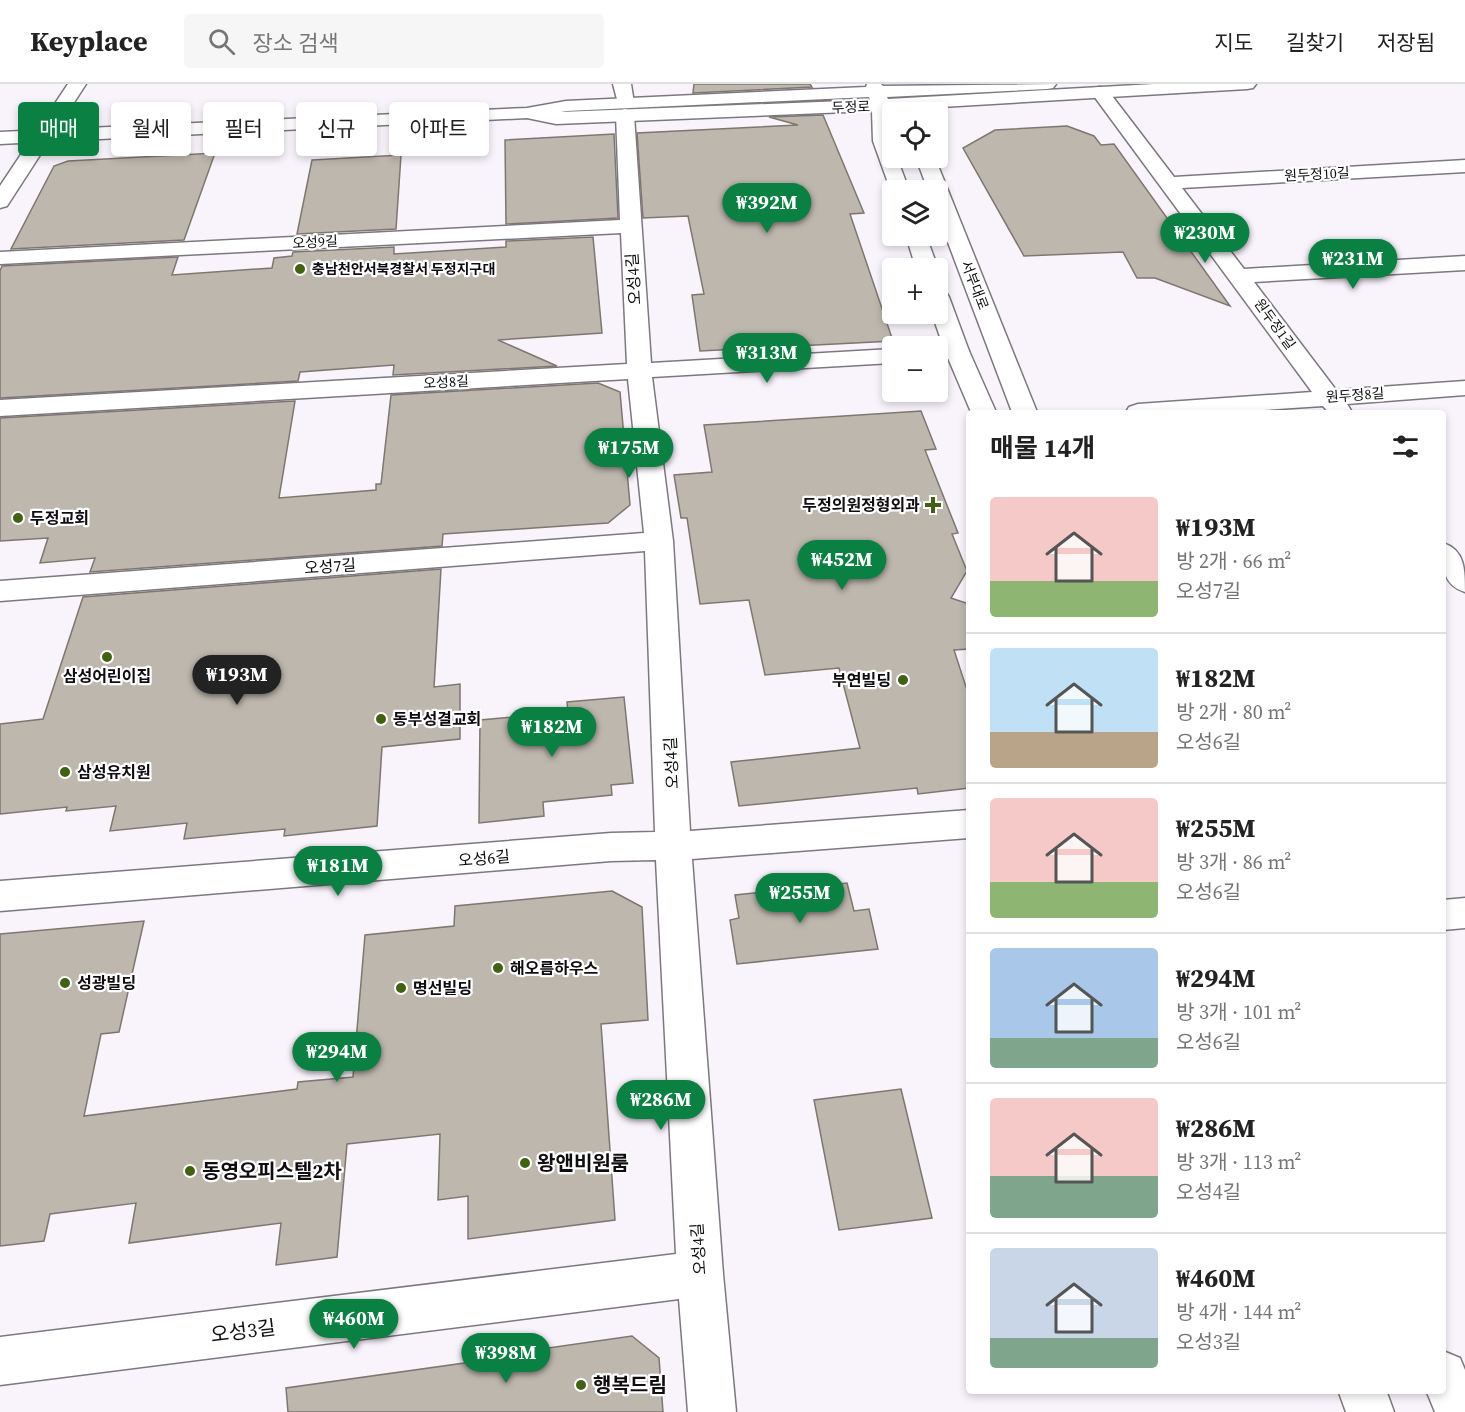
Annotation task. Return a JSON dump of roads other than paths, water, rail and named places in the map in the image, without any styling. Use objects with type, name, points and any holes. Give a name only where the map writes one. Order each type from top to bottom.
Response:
[{"type":"street","points":[[66,102],[77,84]]},
{"type":"street","name":"오성4길","points":[[621,84],[625,109],[639,370],[659,541],[674,846],[700,1274],[712,1412]]},
{"type":"street","name":"두정로","points":[[881,99],[1047,84]]},
{"type":"street","name":"두정로","points":[[99,133],[527,113],[566,106],[625,109],[1100,92],[1246,84]]},
{"type":"street","name":"원두정1길","points":[[1100,92],[1335,405]]},
{"type":"street","points":[[881,99],[882,141],[896,180]]},
{"type":"street","name":"두정로","points":[[0,138],[18,137]]},
{"type":"street","points":[[0,202],[29,156]]},
{"type":"street","name":"원두정10길","points":[[1168,183],[1465,166]]},
{"type":"street","name":"서부대로","points":[[929,168],[1024,410]]},
{"type":"street","name":"오성9길","points":[[0,258],[630,226]]},
{"type":"street","points":[[1240,276],[1465,263]]},
{"type":"street","points":[[948,354],[983,410]]},
{"type":"street","name":"오성8길","points":[[0,408],[882,357]]},
{"type":"street","name":"원두정8길","points":[[1194,410],[1335,405],[1465,388]]},
{"type":"street","name":"오성7길","points":[[0,591],[659,541]]},
{"type":"street","points":[[1446,556],[1465,582]]},
{"type":"street","name":"오성6길","points":[[0,896],[611,847],[715,845],[966,824]]},
{"type":"street","points":[[1446,915],[1465,913]]},
{"type":"street","name":"오성3길","points":[[0,1361],[700,1274]]},
{"type":"street","points":[[1446,1382],[1459,1412]]},
{"type":"street","points":[[1363,1394],[1370,1412]]},
{"type":"place","name":"충남천안서북경찰서 두정지구대","points":[[300,269]]},
{"type":"place","name":"두정의원정형외과","points":[[933,505]]},
{"type":"place","name":"두정교회","points":[[18,518]]},
{"type":"place","name":"삼성어린이집","points":[[107,657]]},
{"type":"place","name":"부연빌딩","points":[[903,680]]},
{"type":"place","name":"동부성결교회","points":[[381,719]]},
{"type":"place","name":"삼성유치원","points":[[65,772]]},
{"type":"place","name":"해오름하우스","points":[[498,968]]},
{"type":"place","name":"성광빌딩","points":[[65,983]]},
{"type":"place","name":"명선빌딩","points":[[401,988]]},
{"type":"place","name":"왕앤비원룸","points":[[525,1163]]},
{"type":"place","name":"동영오피스텔2차","points":[[190,1171]]},
{"type":"place","name":"행복드림","points":[[581,1385]]}]
